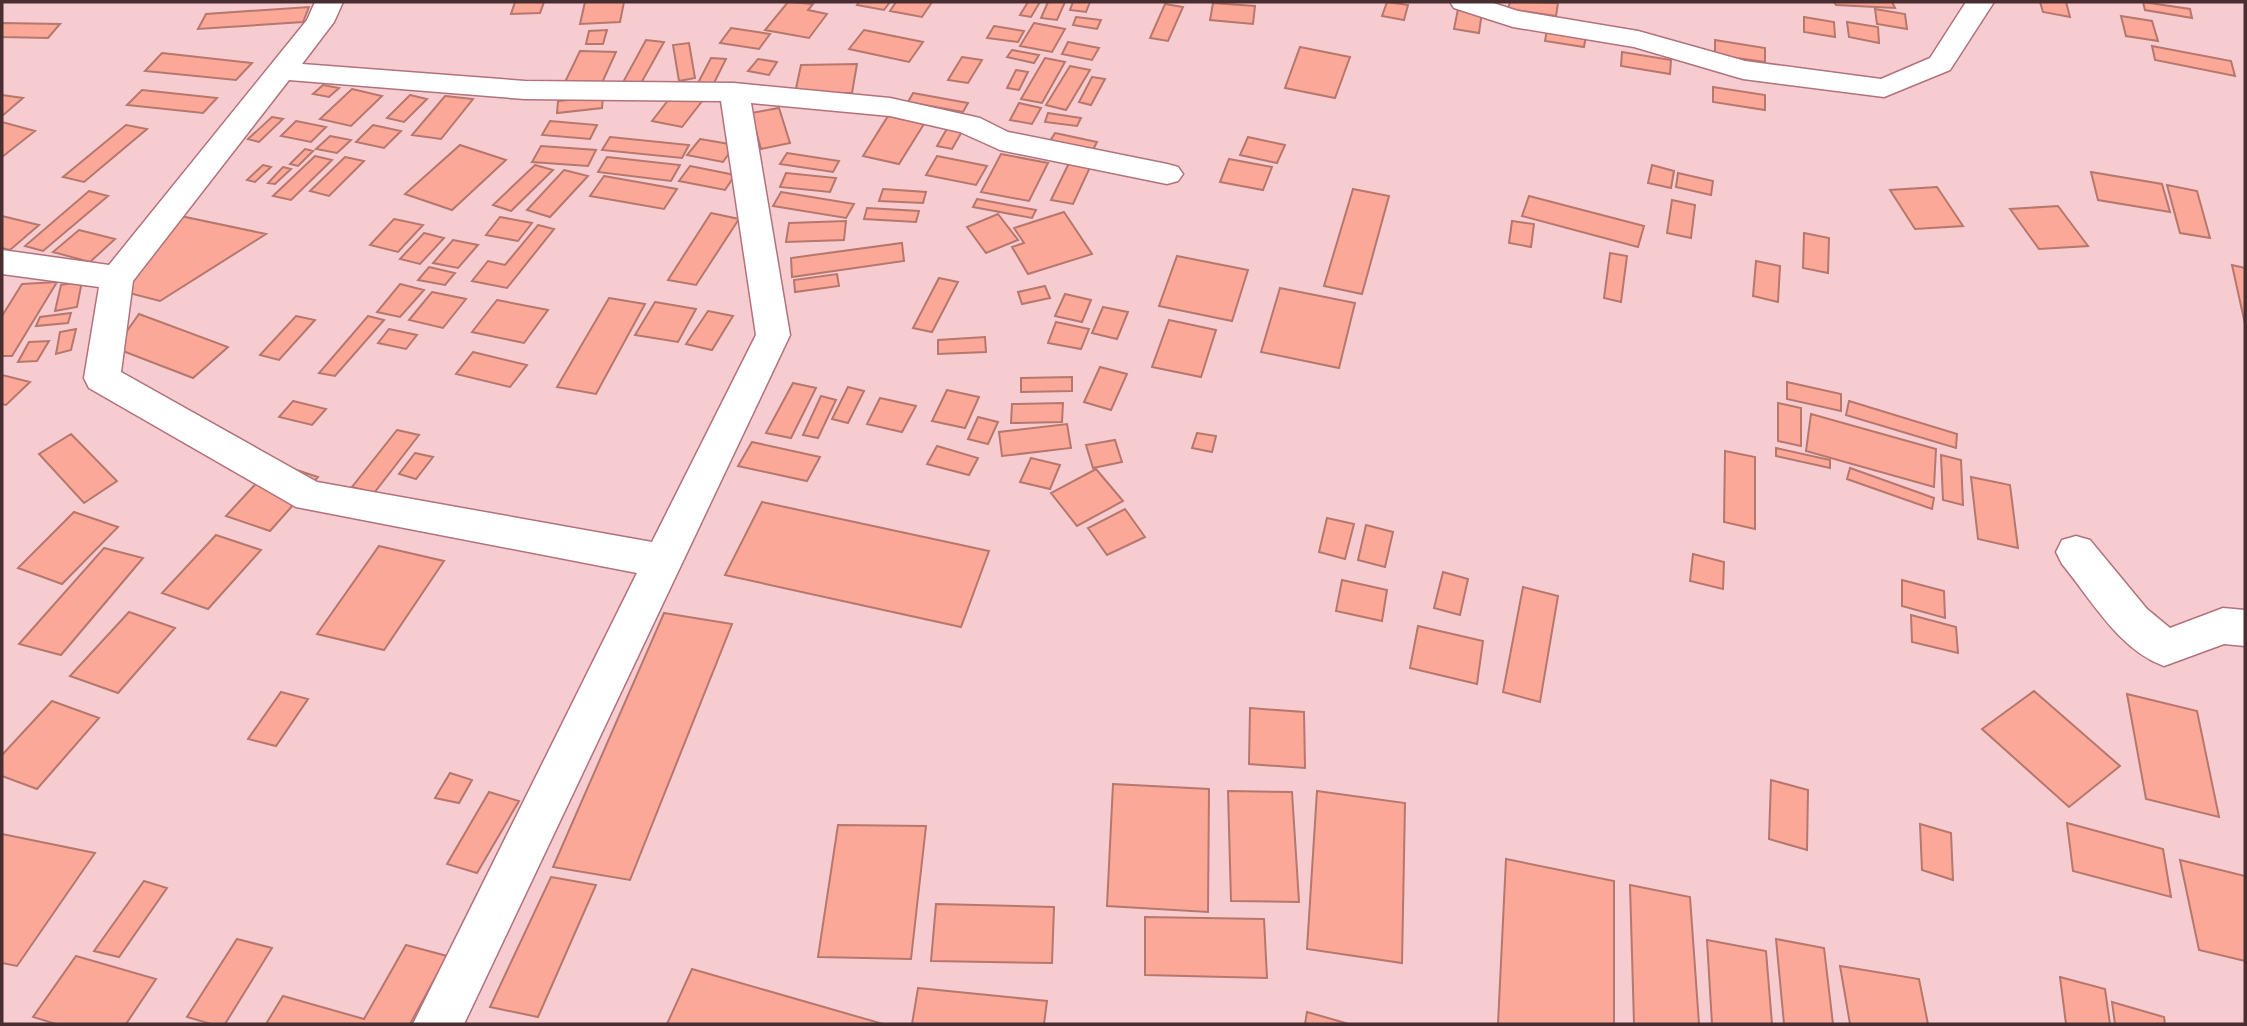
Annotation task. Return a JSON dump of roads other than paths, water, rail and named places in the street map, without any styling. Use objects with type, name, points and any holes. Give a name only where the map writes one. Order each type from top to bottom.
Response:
[{"type":"street","points":[[329,2],[320,22],[117,278],[102,378],[309,496],[664,561]]},
{"type":"street","points":[[1464,2],[1513,19],[1638,39],[1743,71],[1884,88],[1940,64],[1980,2]]},
{"type":"street","points":[[281,71],[525,90],[734,92],[890,107],[970,125],[1000,140],[1167,174]]},
{"type":"street","points":[[438,1024],[773,335],[734,92]]},
{"type":"street","points":[[2,262],[117,278]]},
{"type":"street","points":[[2076,552],[2133,622],[2164,648],[2223,625],[2245,628]]}]
